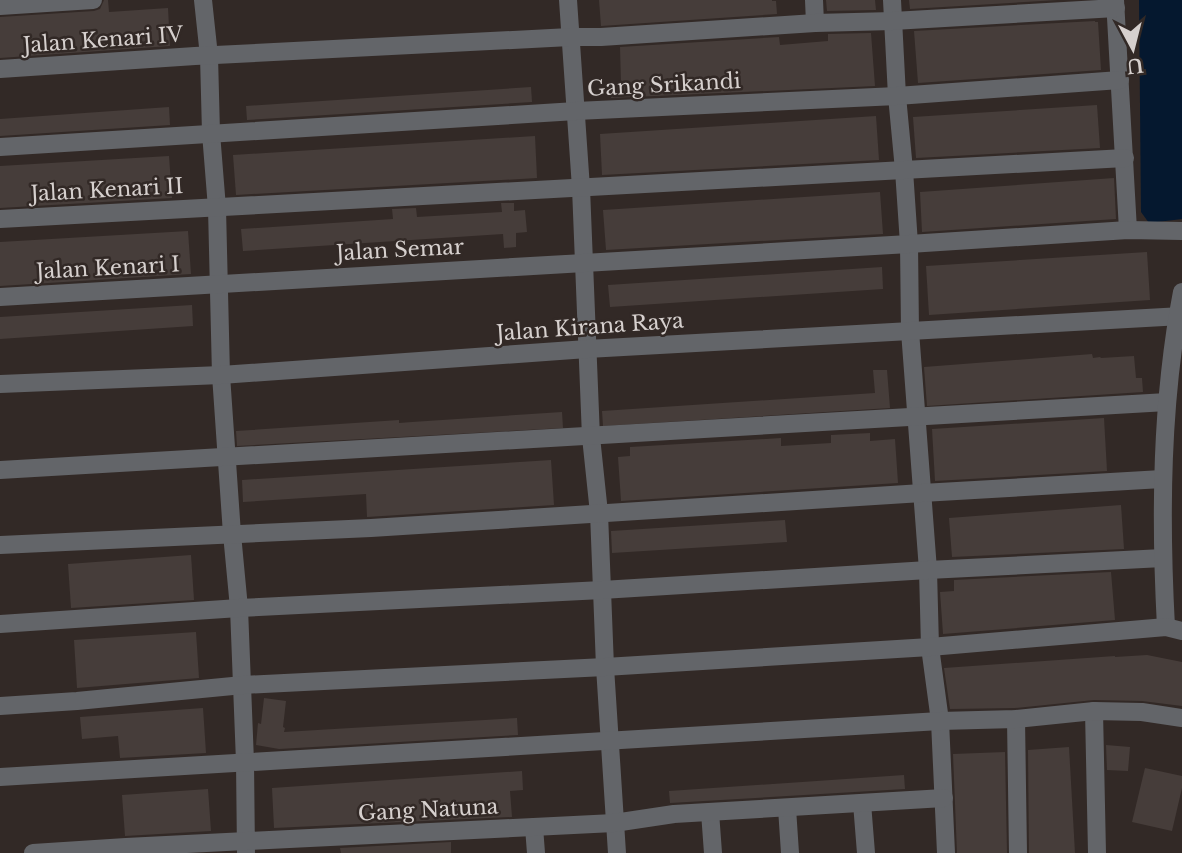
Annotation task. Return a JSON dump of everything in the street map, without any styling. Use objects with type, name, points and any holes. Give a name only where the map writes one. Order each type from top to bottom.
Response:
[{"type":"street","points":[[0,6],[93,0]]},
{"type":"street","points":[[203,0],[209,56],[211,134],[217,208],[221,375],[243,685],[245,847]]},
{"type":"street","points":[[568,0],[581,188],[591,437],[599,513],[605,667],[617,853]]},
{"type":"street","points":[[814,0],[815,23]]},
{"type":"street","points":[[892,0],[909,244],[910,331],[928,570],[930,647],[940,722],[946,853]]},
{"type":"street","points":[[1116,4],[1128,230]]},
{"type":"street","name":"Jalan Kenari IV","points":[[0,69],[815,23],[893,21],[1116,4]]},
{"type":"street","name":"Gang Srikandi","points":[[0,147],[576,111],[897,96],[1120,80]]},
{"type":"street","name":"Jalan Kenari II","points":[[0,219],[1125,158]]},
{"type":"street","name":"Jalan Semar","points":[[218,284],[1128,230],[1182,231]]},
{"type":"street","name":"Jalan Kenari I","points":[[0,297],[218,284]]},
{"type":"street","points":[[0,706],[243,685],[605,667],[1174,629],[1163,558],[1162,479],[1167,402],[1182,292]]},
{"type":"street","name":"Jalan Kirana Raya","points":[[0,384],[221,375],[587,349],[1180,316]]},
{"type":"street","points":[[0,470],[1167,402]]},
{"type":"street","points":[[0,545],[371,528],[1162,479]]},
{"type":"street","points":[[0,624],[239,608],[1163,558]]},
{"type":"street","points":[[0,777],[1016,719],[1094,711],[1142,712],[1182,718]]},
{"type":"street","points":[[1094,711],[1097,853]]},
{"type":"street","points":[[1016,719],[1018,853]]},
{"type":"street","name":"Gang Natuna","points":[[33,853],[245,847],[614,823],[674,814],[944,798]]},
{"type":"street","points":[[862,803],[866,853]]},
{"type":"street","points":[[787,808],[790,853]]},
{"type":"street","points":[[710,812],[713,853]]},
{"type":"street","points":[[534,827],[536,853]]},
{"type":"water","points":[[1139,0],[1182,0],[1182,219],[1149,223],[1141,212]]},
{"type":"building","points":[[104,0],[108,0],[109,12],[168,8],[170,46],[0,58],[0,17],[94,11],[100,9]]},
{"type":"building","points":[[599,0],[772,0],[776,1],[777,14],[601,26]]},
{"type":"building","points":[[826,0],[875,0],[876,10],[827,11]]},
{"type":"building","points":[[909,0],[1058,0],[910,9]]},
{"type":"building","points":[[1098,22],[1101,70],[918,83],[914,31]]},
{"type":"building","points":[[871,33],[875,86],[611,98],[610,83],[621,83],[620,47],[779,37],[780,45],[828,41],[828,34]]},
{"type":"building","points":[[531,87],[532,102],[247,120],[246,106]]},
{"type":"building","points":[[1097,105],[1100,148],[916,158],[913,117]]},
{"type":"building","points":[[169,107],[170,125],[0,136],[0,119]]},
{"type":"building","points":[[876,116],[879,160],[602,175],[600,134]]},
{"type":"building","points":[[535,136],[537,178],[236,195],[233,155]]},
{"type":"building","points":[[169,156],[172,198],[0,208],[0,166]]},
{"type":"building","points":[[1114,178],[1116,219],[922,232],[920,192]]},
{"type":"building","points":[[880,192],[883,234],[606,250],[603,210]]},
{"type":"building","points":[[501,203],[514,203],[514,211],[525,210],[527,232],[516,233],[516,247],[504,248],[503,234],[243,251],[241,229],[393,219],[392,209],[416,208],[417,217],[502,212]]},
{"type":"building","points":[[188,231],[191,274],[0,286],[0,242]]},
{"type":"building","points":[[1147,252],[1150,300],[929,315],[926,266]]},
{"type":"building","points":[[882,267],[883,289],[610,307],[608,285]]},
{"type":"building","points":[[192,305],[193,326],[0,339],[0,317]]},
{"type":"building","points":[[1092,354],[1093,358],[1134,356],[1136,378],[1142,378],[1143,392],[927,406],[924,367]]},
{"type":"building","points":[[873,370],[887,370],[890,408],[603,426],[602,411],[875,393]]},
{"type":"building","points":[[562,412],[563,428],[237,446],[236,431]]},
{"type":"building","points":[[1104,418],[1107,471],[935,481],[932,429]]},
{"type":"building","points":[[870,433],[870,441],[895,439],[898,483],[621,501],[618,457],[630,456],[630,447],[781,438],[781,446],[831,443],[831,435]]},
{"type":"building","points":[[551,460],[554,505],[367,517],[366,494],[243,502],[242,480]]},
{"type":"building","points":[[1121,505],[1124,549],[952,557],[949,518]]},
{"type":"building","points":[[785,520],[787,542],[612,553],[611,531]]},
{"type":"building","points":[[191,555],[194,600],[71,608],[68,564]]},
{"type":"building","points":[[1111,572],[1115,620],[943,634],[940,592],[954,591],[954,580]]},
{"type":"building","points":[[196,632],[199,678],[77,688],[74,640]]},
{"type":"building","points":[[1147,655],[1182,662],[1182,706],[1142,701],[1094,700],[1015,708],[950,709],[944,668]]},
{"type":"building","points":[[264,698],[286,701],[284,732],[517,718],[518,735],[279,749],[256,745]]},
{"type":"building","points":[[203,708],[206,753],[120,758],[118,736],[82,739],[80,717]]},
{"type":"building","points":[[1106,745],[1130,747],[1128,771],[1107,770]]},
{"type":"building","points":[[1069,747],[1075,853],[1029,853],[1028,750]]},
{"type":"building","points":[[1005,752],[1007,853],[957,853],[953,754]]},
{"type":"building","points":[[1145,768],[1182,776],[1182,788],[1172,831],[1132,822]]},
{"type":"building","points":[[522,771],[523,790],[510,791],[512,817],[274,828],[272,788]]},
{"type":"building","points":[[904,775],[905,789],[670,803],[669,791]]},
{"type":"building","points":[[208,789],[211,831],[125,836],[122,795]]},
{"type":"building","points":[[451,842],[451,853],[341,853],[340,848]]}]
